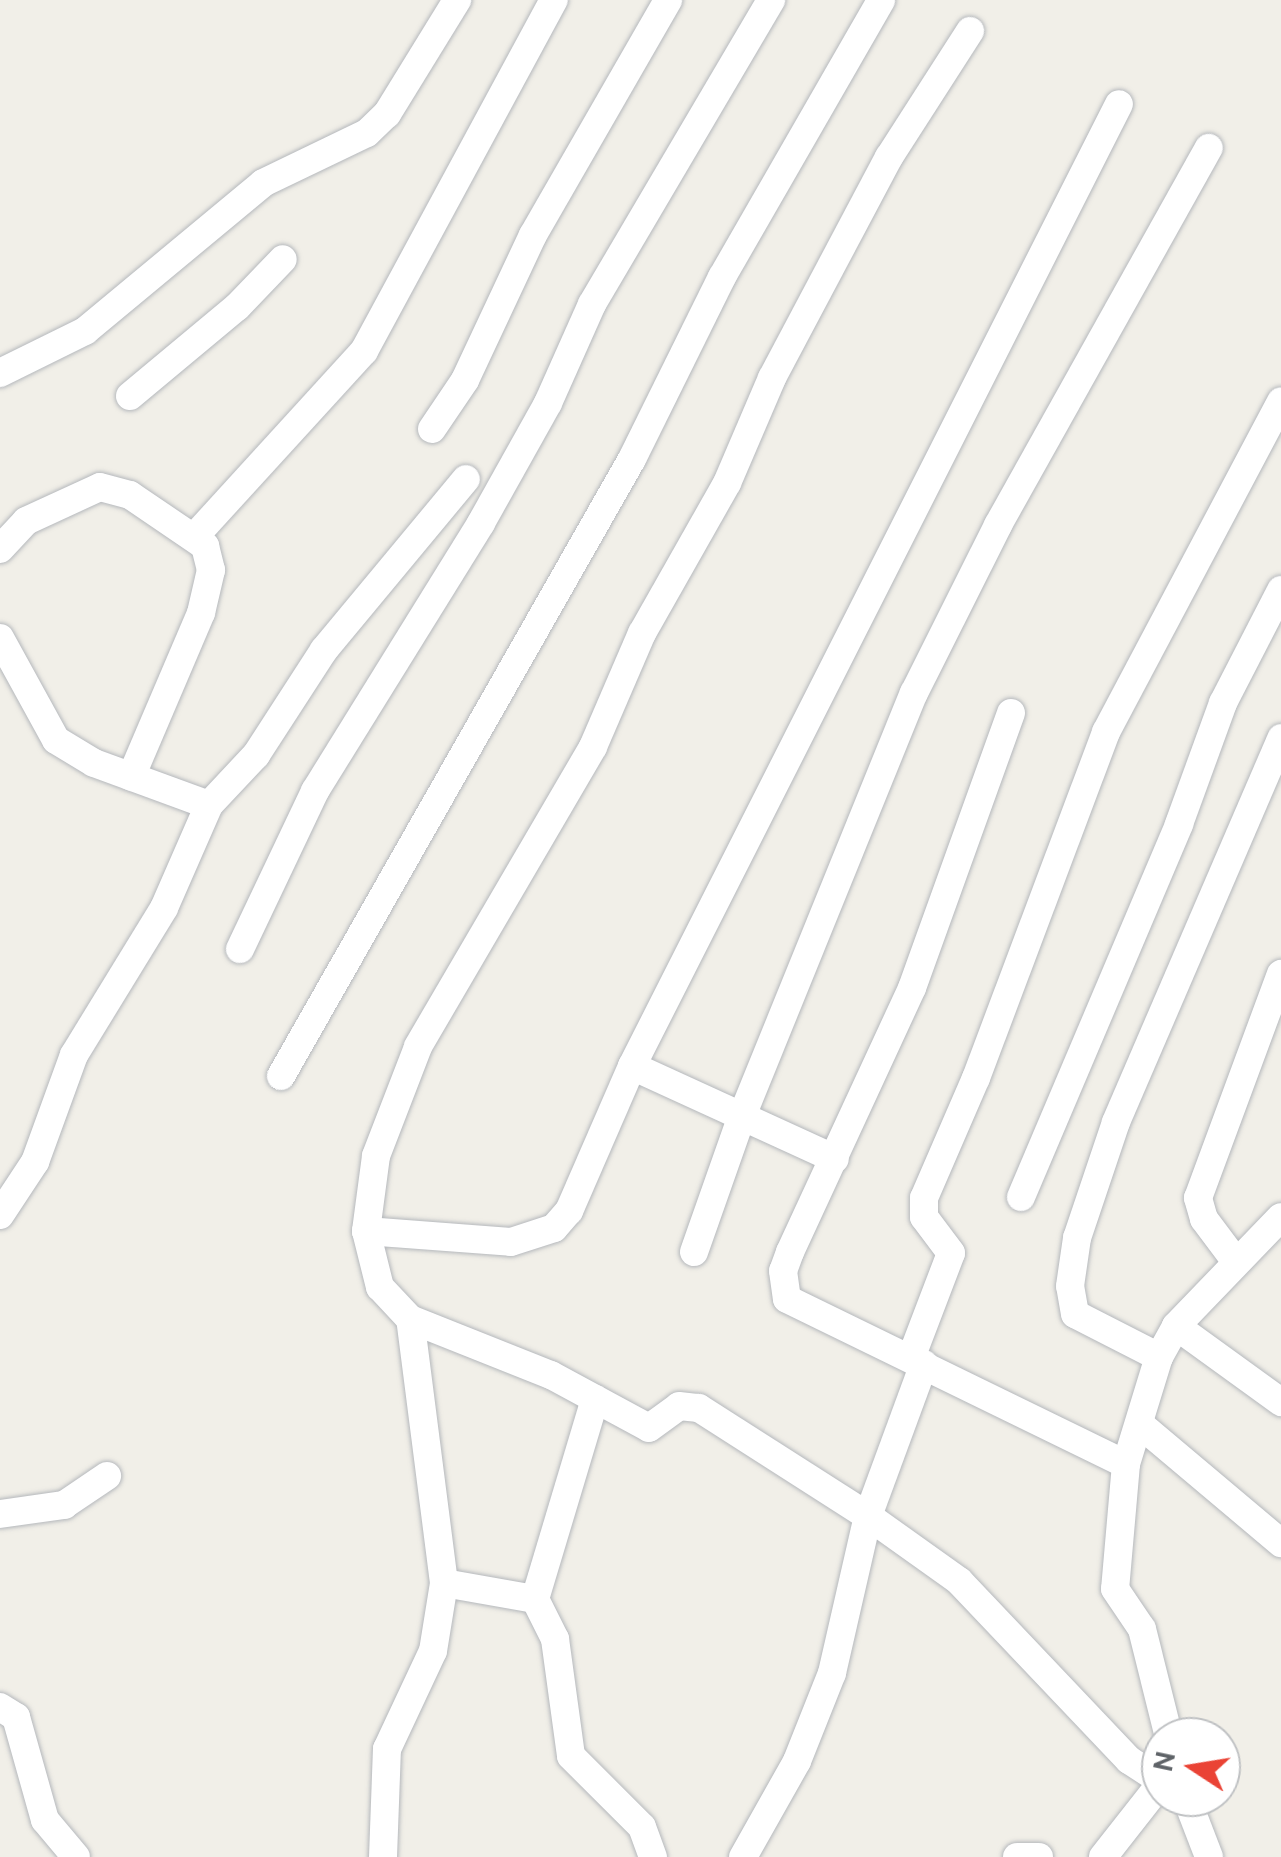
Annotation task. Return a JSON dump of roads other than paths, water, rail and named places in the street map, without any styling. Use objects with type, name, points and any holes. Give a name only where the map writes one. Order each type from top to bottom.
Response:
[{"type":"street","points":[[0,373],[85,331],[264,182],[367,133],[387,114],[457,0]]},
{"type":"street","points":[[196,535],[364,351],[554,0]]},
{"type":"street","points":[[432,429],[465,380],[532,235],[668,0]]},
{"type":"street","points":[[240,950],[315,791],[481,523],[548,403],[592,304],[771,0]]},
{"type":"street","points":[[282,1076],[632,458],[722,277],[881,0]]},
{"type":"street","points":[[970,31],[890,157],[772,378],[727,484],[642,633],[592,747],[418,1046],[376,1156],[366,1231],[380,1287],[410,1319],[596,1399],[649,1428],[679,1406],[699,1408],[868,1516],[959,1581],[1141,1768]]},
{"type":"street","points":[[366,1231],[511,1242],[554,1228],[569,1211],[632,1066],[1119,104]]},
{"type":"street","points":[[694,1252],[742,1116],[914,693],[998,524],[1209,148]]},
{"type":"street","points":[[130,396],[282,259]]},
{"type":"street","points":[[743,1857],[797,1761],[832,1673],[868,1516],[951,1253],[924,1218],[924,1198],[983,1062],[1106,732],[1281,402]]},
{"type":"street","points":[[0,1215],[35,1162],[74,1055],[164,908],[209,805],[256,755],[324,650],[466,479]]},
{"type":"street","points":[[0,550],[26,521],[100,487],[130,495],[196,535],[211,556],[204,602],[131,777]]},
{"type":"street","points":[[1021,1196],[1179,824],[1222,702],[1281,590]]},
{"type":"street","points":[[0,638],[56,740],[131,777],[209,805]]},
{"type":"street","points":[[1011,713],[941,916],[790,1252],[782,1286],[802,1308],[1126,1464]]},
{"type":"street","points":[[1159,1357],[1075,1314],[1070,1286],[1076,1238],[1116,1122],[1281,738]]},
{"type":"street","points":[[1234,1260],[1204,1219],[1198,1198],[1281,974]]},
{"type":"street","points":[[632,1066],[835,1159]]},
{"type":"street","points":[[1164,1717],[1142,1629],[1114,1589],[1126,1464],[1142,1426],[1159,1357],[1176,1326],[1234,1260],[1281,1217]]},
{"type":"street","points":[[383,1857],[387,1749],[433,1651],[444,1583],[410,1319]]},
{"type":"street","points":[[1176,1326],[1281,1402]]},
{"type":"street","points":[[596,1399],[535,1599],[555,1639],[571,1756],[642,1827],[652,1857]]},
{"type":"street","points":[[1142,1426],[1281,1544]]},
{"type":"street","points":[[0,1514],[64,1505],[107,1476]]},
{"type":"street","points":[[444,1583],[535,1599]]},
{"type":"street","points":[[0,1707],[16,1717],[45,1820],[76,1857]]},
{"type":"street","points":[[1102,1857],[1141,1807]]},
{"type":"street","points":[[1194,1817],[1209,1857]]},
{"type":"street","points":[[1017,1857],[1038,1857]]}]
